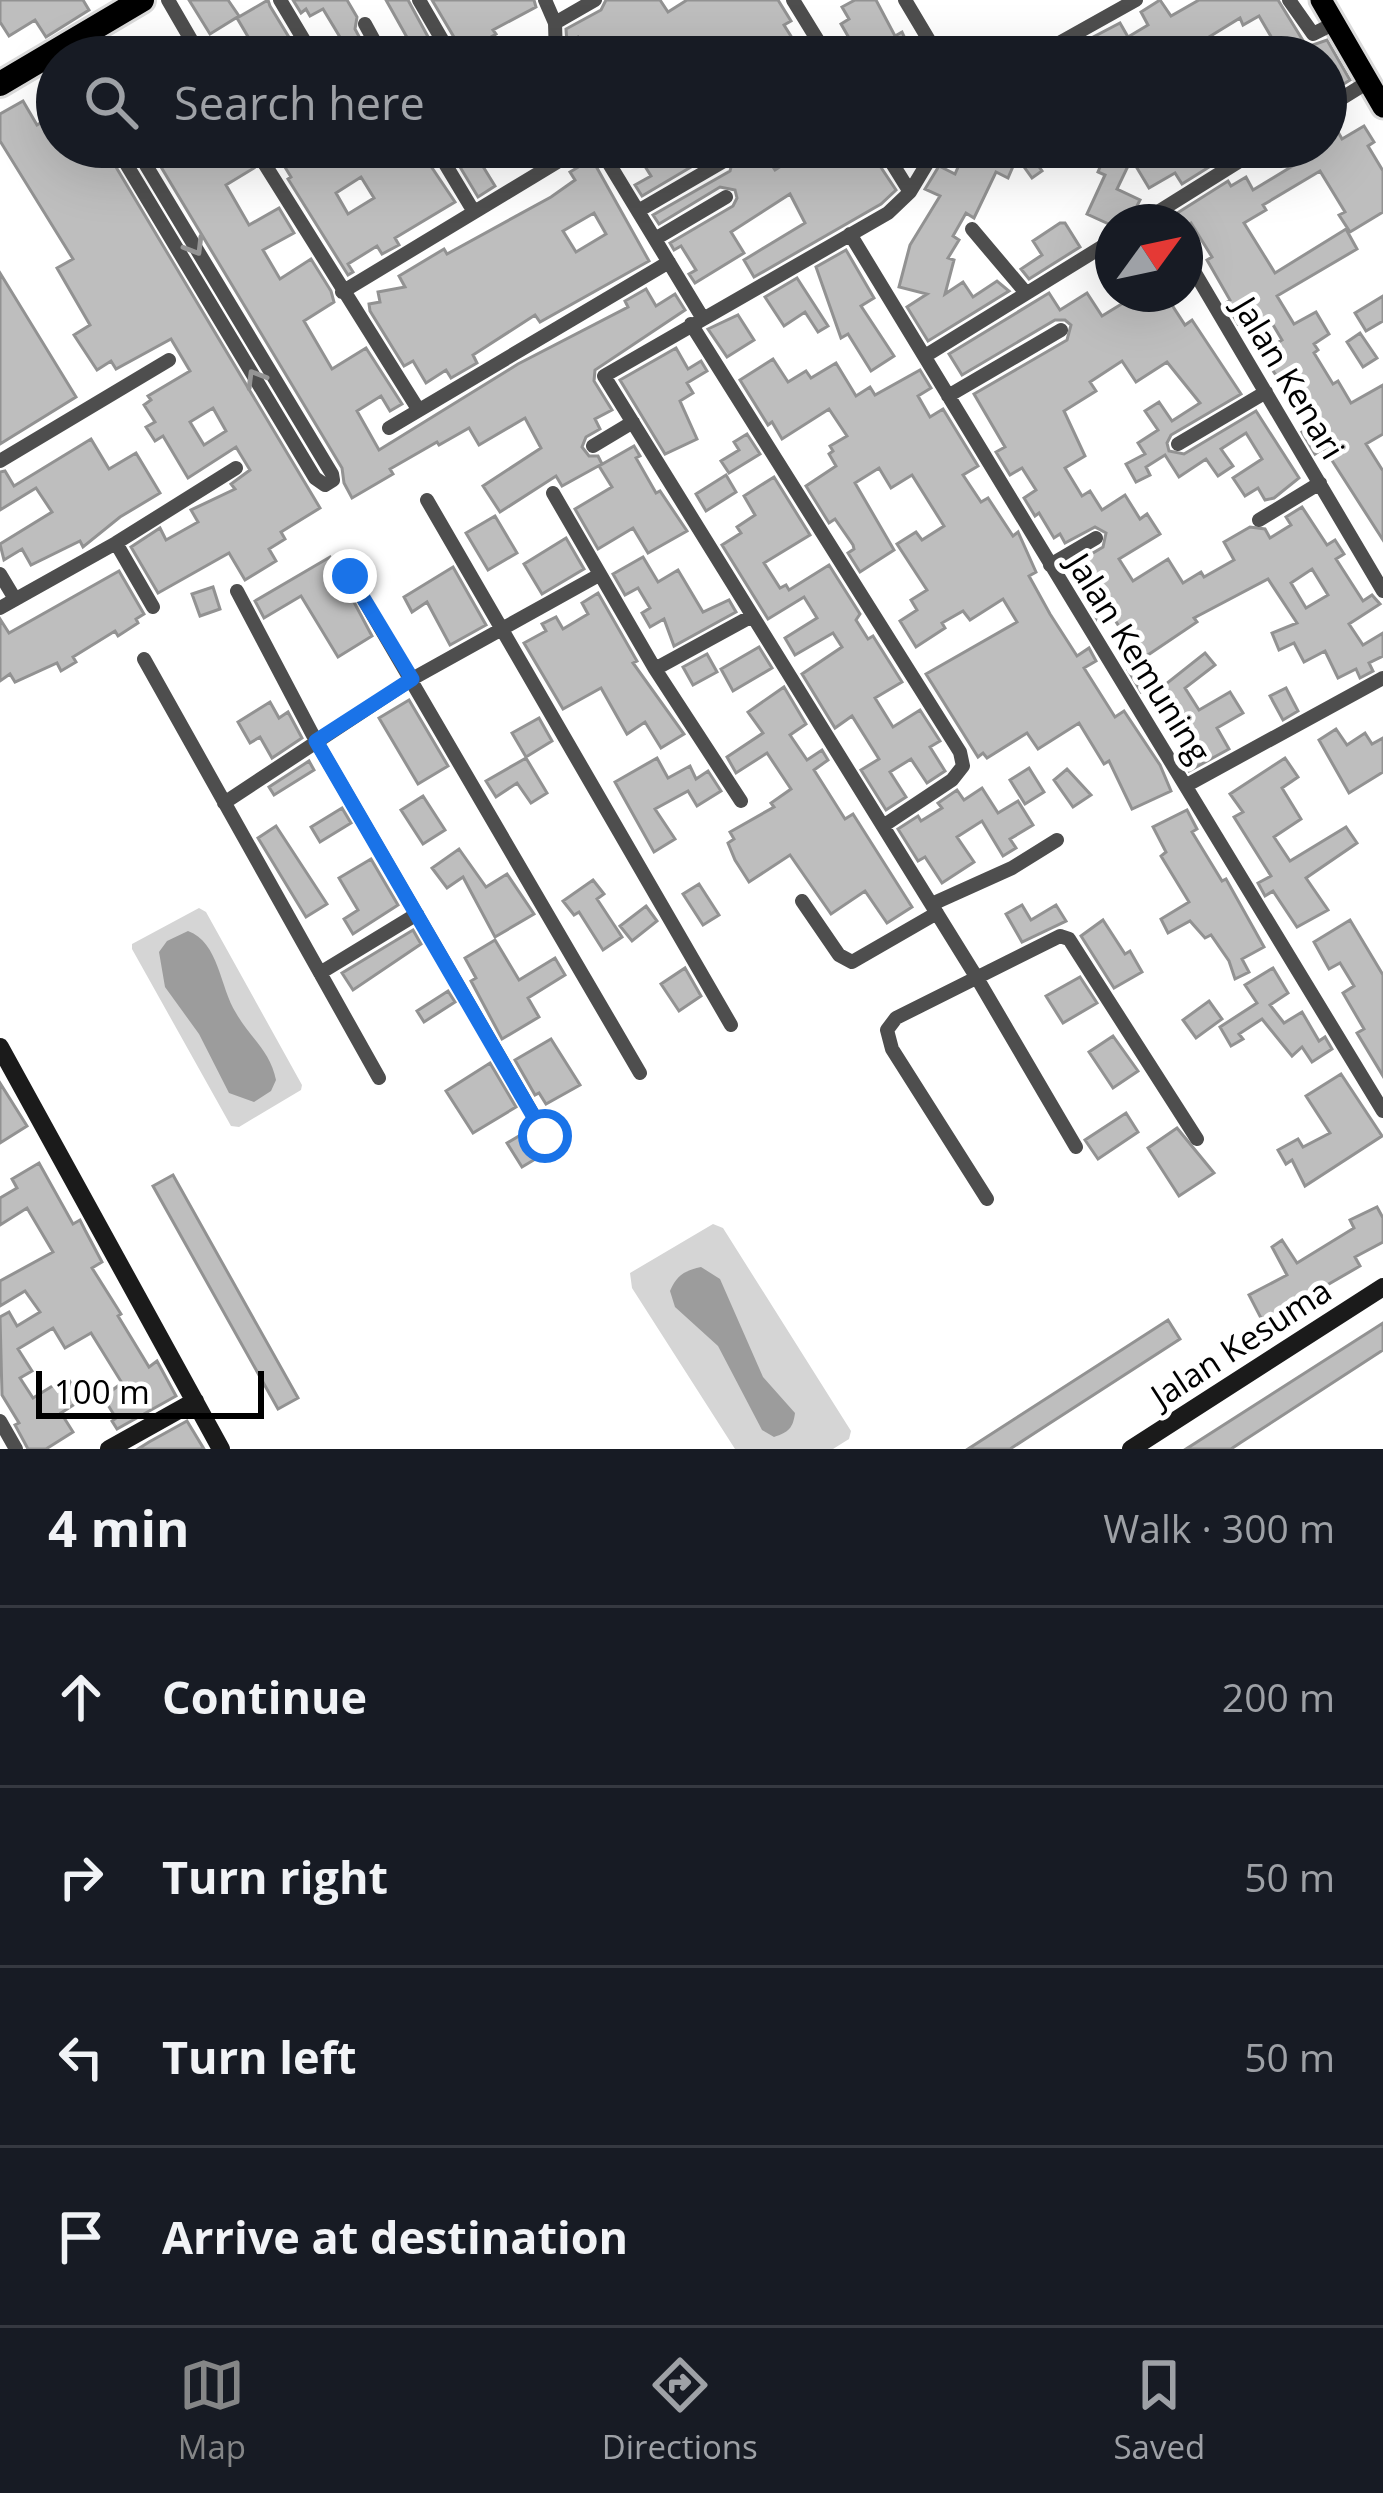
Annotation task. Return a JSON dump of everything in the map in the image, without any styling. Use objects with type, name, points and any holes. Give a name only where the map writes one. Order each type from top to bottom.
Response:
[{"type":"highway","points":[[87,36],[133,2]]},
{"type":"highway","points":[[0,84],[36,67]]},
{"type":"main road","points":[[1321,0],[1342,36]]},
{"type":"main road","points":[[1347,44],[1383,107]]},
{"type":"main road","points":[[0,1047],[6,1071],[221,1449]]},
{"type":"main road","name":"Jalan Kesuma","points":[[1131,1449],[1383,1287]]},
{"type":"main road","points":[[109,1449],[195,1401]]},
{"type":"street","points":[[167,0],[188,36]]},
{"type":"street","points":[[280,0],[301,36]]},
{"type":"street","points":[[419,0],[440,36]]},
{"type":"street","points":[[545,0],[555,36]]},
{"type":"street","points":[[555,23],[596,0]]},
{"type":"street","points":[[793,0],[815,36]]},
{"type":"street","points":[[905,0],[926,36]]},
{"type":"street","points":[[1072,36],[1136,0]]},
{"type":"street","points":[[1289,0],[1313,34],[1335,23]]},
{"type":"street","points":[[365,25],[371,36]]},
{"type":"street","points":[[1347,95],[1368,82]]},
{"type":"street","points":[[130,168],[222,307],[332,474],[325,485],[315,478],[222,307],[146,168]]},
{"type":"street","points":[[267,168],[418,409]]},
{"type":"street","points":[[448,168],[474,212]]},
{"type":"street","points":[[342,292],[547,168]]},
{"type":"street","points":[[612,168],[669,262],[696,321],[960,752],[963,766],[952,780],[883,826]]},
{"type":"street","points":[[638,211],[712,168]]},
{"type":"street","points":[[895,168],[910,192]]},
{"type":"street","points":[[924,168],[910,192],[888,212],[604,376],[940,917],[1076,1147]]},
{"type":"street","points":[[1181,204],[1232,168]]},
{"type":"street","points":[[655,239],[726,197]]},
{"type":"street","points":[[972,229],[1026,293]]},
{"type":"street","name":"Jalan Kemuning","points":[[850,234],[1383,1111]]},
{"type":"street","points":[[925,356],[1095,251]]},
{"type":"street","points":[[389,428],[669,262]]},
{"type":"street","name":"Jalan Kenari","points":[[1203,286],[1383,591]]},
{"type":"street","points":[[948,396],[1061,330]]},
{"type":"street","points":[[0,461],[170,360]]},
{"type":"street","points":[[1178,444],[1266,392]]},
{"type":"street","points":[[593,446],[633,422]]},
{"type":"street","points":[[0,608],[236,468]]},
{"type":"street","points":[[1259,520],[1320,484]]},
{"type":"street","points":[[553,493],[655,669],[741,800]]},
{"type":"street","points":[[427,500],[730,1025]]},
{"type":"street","points":[[1050,565],[1096,538]]},
{"type":"street","points":[[116,543],[153,608]]},
{"type":"street","points":[[0,574],[15,599]]},
{"type":"street","points":[[224,802],[412,679],[598,575]]},
{"type":"street","points":[[350,576],[640,1073]]},
{"type":"street","points":[[237,591],[316,741],[545,1136]]},
{"type":"street","points":[[655,669],[752,616]]},
{"type":"street","points":[[144,659],[379,1078]]},
{"type":"street","points":[[1189,789],[1383,678]]},
{"type":"street","points":[[802,901],[839,955],[851,962],[940,917],[1057,840]]},
{"type":"street","points":[[320,973],[417,914]]},
{"type":"street","points":[[987,1199],[892,1048],[887,1030],[896,1018],[1053,938],[1069,939],[1197,1139]]},
{"type":"street","points":[[0,1421],[16,1449]]},
{"type":"shaded area","points":[[199,908],[206,912],[302,1085],[301,1090],[239,1127],[231,1126],[132,949],[132,944]]},
{"type":"shaded area","points":[[188,931],[213,955],[236,1013],[273,1070],[276,1080],[271,1091],[254,1102],[229,1093],[199,1034],[165,987],[159,952],[167,941]]},
{"type":"shaded area","points":[[713,1224],[723,1228],[851,1431],[849,1439],[833,1449],[735,1449],[632,1288],[630,1273]]},
{"type":"shaded area","points":[[701,1267],[720,1279],[763,1377],[795,1413],[783,1433],[774,1437],[762,1430],[718,1346],[675,1307],[670,1291],[675,1281]]},
{"type":"building","points":[[0,0],[83,0],[89,10],[48,36],[35,20],[9,36],[0,22]]},
{"type":"building","points":[[189,0],[228,0],[239,16],[210,34]]},
{"type":"building","points":[[268,0],[288,36],[248,36],[237,18]]},
{"type":"building","points":[[293,0],[347,0],[357,17],[359,36],[339,36],[323,9],[310,16],[306,9],[301,13]]},
{"type":"building","points":[[386,0],[408,0],[428,36],[406,36]]},
{"type":"building","points":[[432,0],[534,0],[536,7],[493,30],[493,36],[453,36]]},
{"type":"building","points":[[606,0],[660,0],[668,12],[687,0],[778,0],[791,21],[784,25],[791,36],[566,36],[566,29],[601,10]]},
{"type":"building","points":[[855,0],[876,0],[895,36],[848,36],[841,24],[849,19],[842,7]]},
{"type":"building","points":[[1160,0],[1171,16],[1199,0],[1278,0],[1300,36],[1271,36],[1259,16],[1243,25],[1240,18],[1211,36],[1130,36],[1148,25],[1141,12]]},
{"type":"building","points":[[1120,23],[1127,36],[1095,36]]},
{"type":"building","points":[[23,101],[36,123],[36,168],[117,168],[320,508],[281,532],[285,539],[269,549],[276,561],[245,580],[229,553],[158,593],[131,547],[160,528],[166,540],[198,522],[191,510],[235,489],[231,484],[250,470],[236,447],[188,478],[163,436],[155,441],[146,427],[155,422],[144,405],[151,400],[148,396],[190,371],[171,339],[116,369],[111,361],[97,370],[74,335],[90,325],[57,268],[73,259],[0,141],[0,114]],"holes":[[[213,408],[226,431],[204,445],[190,422]]]},
{"type":"building","points":[[1364,126],[1374,142],[1368,146],[1383,171],[1383,212],[1350,232],[1339,215],[1345,212],[1320,171],[1263,205],[1266,210],[1244,223],[1275,273],[1346,229],[1357,249],[1277,296],[1294,324],[1316,312],[1329,334],[1314,344],[1318,350],[1314,353],[1351,403],[1383,385],[1383,434],[1366,444],[1383,471],[1383,540],[1324,448],[1315,454],[1302,432],[1311,427],[1261,353],[1282,340],[1269,318],[1258,325],[1252,315],[1238,324],[1226,303],[1230,300],[1207,260],[1212,257],[1203,242],[1203,204],[1192,204],[1228,181],[1231,186],[1246,177],[1253,190],[1289,168],[1347,168],[1347,136]]},
{"type":"building","points":[[162,168],[254,168],[226,185],[249,225],[279,208],[294,233],[263,250],[280,279],[311,259],[331,291],[334,302],[304,321],[332,369],[366,348],[402,404],[390,411],[381,396],[357,411],[379,450],[518,364],[628,307],[625,301],[646,289],[656,306],[675,294],[685,310],[595,370],[594,381],[612,410],[595,419],[600,429],[586,437],[582,447],[602,464],[562,486],[556,476],[500,512],[483,486],[541,448],[525,418],[479,445],[469,428],[437,442],[352,498],[342,468]]},
{"type":"building","points":[[286,168],[432,168],[455,202],[395,238],[399,245],[382,254],[377,246],[348,264],[353,272],[348,275]],"holes":[[[361,177],[374,198],[348,214],[336,193]]]},
{"type":"building","points":[[461,168],[484,168],[495,186],[478,197]]},
{"type":"building","points":[[577,168],[597,168],[649,261],[540,322],[535,315],[473,355],[477,363],[451,378],[446,370],[426,383],[413,361],[404,366],[370,311],[369,304],[380,302],[378,292],[405,287],[399,276],[444,249],[447,254],[575,180],[570,172]],"holes":[[[594,213],[606,234],[576,252],[563,231]]]},
{"type":"building","points":[[646,168],[689,168],[642,196],[635,185],[651,176]]},
{"type":"building","points":[[881,168],[896,190],[881,204],[754,277],[744,260],[805,223],[790,194],[731,232],[744,253],[695,283],[689,274],[696,270],[681,246],[674,250],[670,243],[733,206],[735,190],[720,187],[659,224],[653,215],[730,171]]},
{"type":"building","points":[[938,168],[955,174],[958,168],[1012,168],[1008,178],[996,172],[974,218],[966,213],[953,236],[959,240],[948,258],[954,260],[945,294],[963,282],[973,297],[997,281],[1009,291],[928,341],[907,307],[927,294],[899,287],[910,245],[940,196],[925,189]]},
{"type":"building","points":[[1025,168],[1040,168],[1042,171],[1032,178]]},
{"type":"building","points":[[1100,168],[1127,168],[1117,189],[1140,200],[1138,204],[1095,204],[1095,218],[1087,214],[1105,175],[1098,172]]},
{"type":"building","points":[[1137,168],[1207,168],[1182,184],[1175,173],[1149,188]]},
{"type":"building","points":[[1065,223],[1080,247],[1029,279],[1021,269],[1042,255],[1033,241]]},
{"type":"building","points":[[846,250],[874,298],[861,306],[894,356],[871,371],[848,334],[841,338],[816,267]]},
{"type":"building","points":[[0,273],[76,397],[0,444]]},
{"type":"building","points":[[797,278],[828,326],[818,332],[805,312],[784,326],[765,297]]},
{"type":"building","points":[[1049,293],[1060,310],[1087,293],[1095,312],[1102,316],[1109,312],[1177,312],[1185,325],[1192,320],[1241,394],[1171,435],[1169,451],[1184,454],[1256,411],[1299,478],[1274,498],[1265,500],[1258,488],[1245,496],[1233,478],[1262,459],[1246,433],[1221,449],[1233,466],[1218,476],[1206,459],[1179,477],[1165,455],[1146,467],[1150,475],[1136,482],[1126,464],[1145,454],[1138,443],[1158,430],[1145,411],[1159,402],[1172,421],[1200,403],[1167,362],[1136,382],[1122,361],[1090,382],[1096,391],[1064,411],[1085,456],[1065,468],[1082,496],[1090,491],[1102,510],[1125,495],[1140,519],[1147,514],[1160,534],[1119,559],[1133,581],[1168,559],[1183,583],[1201,572],[1204,577],[1234,560],[1224,542],[1250,527],[1265,529],[1270,538],[1291,525],[1286,517],[1302,507],[1327,545],[1335,540],[1344,554],[1336,559],[1363,601],[1372,595],[1380,604],[1349,624],[1363,645],[1383,633],[1383,656],[1369,663],[1373,671],[1360,678],[1356,669],[1338,678],[1325,651],[1304,662],[1294,643],[1279,650],[1272,633],[1297,623],[1268,579],[1194,618],[1197,622],[1145,657],[1160,680],[1141,692],[1128,670],[1136,665],[1129,653],[1134,650],[1113,617],[1100,624],[1089,606],[1096,602],[1071,566],[1103,547],[1106,533],[1095,527],[1065,543],[1060,534],[1054,538],[1024,498],[1036,490],[1022,468],[1010,475],[996,452],[1005,447],[974,394],[1067,340],[1071,325],[1055,320],[962,375],[949,354]],"holes":[[[1312,569],[1328,595],[1306,608],[1291,583]]]},
{"type":"building","points":[[1383,296],[1383,321],[1366,331],[1355,313]]},
{"type":"building","points":[[738,315],[754,340],[727,357],[708,329]]},
{"type":"building","points":[[1360,333],[1377,358],[1363,367],[1347,342]]},
{"type":"building","points":[[676,348],[688,369],[701,361],[707,371],[687,383],[693,393],[680,401],[697,439],[665,454],[620,380]]},
{"type":"building","points":[[773,359],[788,382],[806,371],[811,378],[836,363],[856,396],[870,387],[875,395],[920,370],[931,388],[918,396],[930,417],[943,409],[978,466],[963,475],[981,502],[988,498],[1013,536],[1018,532],[1036,572],[1029,576],[1050,614],[1077,656],[1089,648],[1096,661],[1084,668],[1115,717],[1124,711],[1160,765],[1171,791],[1132,809],[1109,761],[1104,764],[1079,723],[1038,749],[1027,733],[987,758],[983,753],[978,757],[926,674],[1017,622],[1003,599],[970,620],[963,611],[916,647],[900,621],[917,610],[911,600],[927,590],[897,544],[916,532],[922,540],[944,526],[912,475],[891,488],[879,468],[855,483],[894,550],[860,572],[848,553],[853,545],[835,519],[829,523],[806,486],[836,466],[830,446],[847,436],[829,409],[782,439],[772,422],[768,425],[740,380]]},
{"type":"building","points":[[747,434],[760,454],[729,473],[721,461],[739,450],[734,442]]},
{"type":"building","points":[[91,439],[109,469],[136,453],[160,493],[83,547],[80,541],[31,565],[22,549],[4,560],[0,544],[52,512],[36,488],[0,510],[0,472],[5,471],[14,486]]},
{"type":"building","points":[[634,446],[656,493],[660,491],[687,531],[648,553],[633,528],[598,549],[575,509],[612,487],[599,466]]},
{"type":"building","points":[[726,475],[736,492],[706,511],[696,494]]},
{"type":"building","points":[[774,477],[810,535],[764,563],[780,588],[786,585],[789,590],[829,565],[860,614],[856,620],[868,639],[873,636],[902,682],[875,698],[893,727],[920,710],[940,741],[930,747],[945,771],[927,783],[911,759],[890,772],[906,797],[886,810],[861,770],[879,759],[852,716],[835,728],[802,674],[842,647],[833,633],[795,655],[785,638],[817,618],[804,597],[768,619],[722,545],[741,533],[737,527],[755,515],[744,496]]},
{"type":"building","points":[[495,516],[517,553],[488,570],[466,533]]},
{"type":"building","points":[[566,538],[584,569],[542,594],[524,564]]},
{"type":"building","points":[[330,557],[372,636],[338,657],[301,596],[264,618],[255,601]]},
{"type":"building","points":[[643,557],[658,582],[678,570],[703,612],[729,600],[736,612],[674,646],[664,619],[650,627],[642,613],[650,608],[638,588],[625,595],[613,574]]},
{"type":"building","points":[[453,567],[486,625],[450,645],[427,602],[412,612],[404,597]]},
{"type":"building","points":[[119,571],[144,614],[136,619],[138,623],[73,657],[76,662],[61,671],[57,663],[15,682],[10,674],[0,681],[0,619],[9,633]]},
{"type":"building","points":[[213,587],[220,609],[200,616],[192,594]]},
{"type":"building","points":[[598,593],[637,661],[633,663],[684,734],[661,748],[645,722],[627,734],[601,688],[563,709],[524,643],[546,631],[542,624],[556,617],[563,629],[588,614],[582,603]]},
{"type":"building","points":[[759,647],[772,668],[733,691],[721,669]]},
{"type":"building","points":[[1205,653],[1215,665],[1185,688],[1199,710],[1230,692],[1243,713],[1217,728],[1229,749],[1189,771],[1182,758],[1193,752],[1157,691]]},
{"type":"building","points":[[707,654],[717,672],[693,685],[683,667]]},
{"type":"building","points":[[784,687],[806,724],[790,735],[807,760],[822,750],[828,760],[814,770],[845,819],[853,814],[912,907],[887,923],[865,891],[831,914],[790,855],[749,882],[735,860],[728,843],[734,839],[730,832],[774,807],[771,803],[791,789],[767,753],[736,773],[727,757],[763,733],[748,712]]},
{"type":"building","points":[[1286,688],[1298,711],[1283,720],[1270,696]]},
{"type":"building","points":[[409,700],[448,766],[418,784],[379,718]]},
{"type":"building","points":[[270,702],[279,718],[288,712],[302,738],[272,758],[260,737],[250,743],[238,722]]},
{"type":"building","points":[[539,718],[552,741],[526,757],[512,733]]},
{"type":"building","points":[[1336,729],[1347,745],[1365,733],[1372,744],[1383,738],[1383,772],[1349,793],[1319,740]]},
{"type":"building","points":[[526,758],[547,793],[531,803],[517,783],[496,797],[486,781]]},
{"type":"building","points":[[657,758],[668,778],[690,766],[696,779],[708,771],[721,791],[697,806],[688,791],[655,809],[675,839],[654,852],[615,782]]},
{"type":"building","points":[[1285,758],[1298,777],[1282,788],[1301,819],[1274,837],[1290,861],[1346,827],[1357,843],[1306,878],[1328,910],[1297,927],[1273,891],[1265,896],[1258,883],[1271,876],[1234,817],[1243,812],[1230,794]]},
{"type":"building","points":[[309,761],[314,770],[274,795],[269,787]]},
{"type":"building","points":[[1029,768],[1044,792],[1025,804],[1010,780]]},
{"type":"building","points":[[1067,769],[1091,795],[1073,807],[1054,780]]},
{"type":"building","points":[[982,788],[998,813],[1018,801],[1033,825],[1010,839],[1016,848],[1003,856],[982,821],[957,837],[974,862],[942,883],[925,857],[918,861],[898,829],[942,808],[938,803],[957,790],[964,800]]},
{"type":"building","points":[[423,796],[445,830],[423,844],[401,810]]},
{"type":"building","points":[[342,808],[351,823],[320,842],[311,827]]},
{"type":"building","points":[[1187,810],[1197,829],[1192,832],[1222,881],[1226,879],[1264,947],[1242,959],[1249,972],[1235,979],[1211,935],[1205,938],[1190,921],[1168,933],[1161,919],[1189,902],[1161,856],[1166,852],[1153,827]]},
{"type":"building","points":[[276,826],[327,904],[306,917],[258,838]]},
{"type":"building","points":[[459,849],[486,887],[507,874],[534,914],[495,937],[463,877],[447,888],[432,868]]},
{"type":"building","points":[[371,859],[398,905],[353,934],[344,919],[358,910],[339,878]]},
{"type":"building","points":[[593,880],[604,894],[597,899],[622,937],[603,950],[579,912],[574,915],[563,901]]},
{"type":"building","points":[[699,884],[719,915],[703,925],[683,894]]},
{"type":"building","points":[[1022,905],[1031,920],[1056,905],[1066,921],[1022,942],[1006,914]]},
{"type":"building","points":[[646,906],[657,921],[632,941],[620,926]]},
{"type":"building","points":[[1103,920],[1142,972],[1114,988],[1081,936]]},
{"type":"building","points":[[1350,920],[1383,975],[1383,1076],[1357,1033],[1364,1029],[1343,993],[1354,986],[1340,963],[1329,969],[1314,942]]},
{"type":"building","points":[[413,930],[421,944],[353,990],[342,973]]},
{"type":"building","points":[[495,940],[519,980],[555,958],[565,975],[528,998],[539,1017],[502,1039],[471,981],[476,978],[465,958]]},
{"type":"building","points":[[685,968],[701,996],[679,1011],[661,984]]},
{"type":"building","points":[[1273,968],[1288,993],[1270,1005],[1284,1023],[1302,1012],[1319,1041],[1325,1037],[1332,1049],[1312,1062],[1302,1047],[1292,1056],[1262,1019],[1239,1034],[1243,1039],[1231,1046],[1220,1027],[1257,1003],[1245,985]]},
{"type":"building","points":[[1080,977],[1097,1003],[1063,1023],[1046,996]]},
{"type":"building","points":[[448,991],[455,1002],[424,1022],[417,1011]]},
{"type":"building","points":[[1209,1001],[1222,1019],[1196,1038],[1183,1020]]},
{"type":"building","points":[[1113,1036],[1138,1071],[1113,1088],[1089,1052]]},
{"type":"building","points":[[551,1039],[580,1085],[546,1104],[539,1093],[535,1095],[515,1060]]},
{"type":"building","points":[[490,1063],[516,1107],[473,1133],[446,1091]]},
{"type":"building","points":[[1341,1074],[1382,1136],[1305,1186],[1292,1160],[1286,1164],[1278,1150],[1298,1139],[1303,1147],[1330,1133],[1306,1096]]},
{"type":"building","points":[[0,1083],[27,1126],[0,1143]]},
{"type":"building","points":[[1126,1113],[1138,1132],[1098,1159],[1085,1140]]},
{"type":"building","points":[[1177,1128],[1214,1173],[1179,1196],[1148,1148]]},
{"type":"building","points":[[529,1130],[539,1145],[532,1149],[537,1158],[522,1167],[507,1143]]},
{"type":"building","points":[[39,1163],[73,1224],[80,1220],[102,1262],[92,1268],[118,1316],[149,1367],[157,1361],[176,1396],[117,1429],[103,1397],[122,1383],[91,1333],[65,1348],[53,1328],[18,1349],[32,1371],[20,1378],[33,1398],[67,1377],[81,1400],[61,1413],[73,1432],[46,1449],[28,1449],[2,1395],[0,1317],[9,1312],[17,1326],[40,1312],[25,1291],[0,1306],[0,1281],[53,1252],[27,1208],[0,1225],[0,1198],[17,1188],[12,1179]]},
{"type":"building","points":[[173,1175],[298,1398],[278,1409],[153,1186]]},
{"type":"building","points":[[1377,1207],[1383,1218],[1383,1242],[1355,1257],[1360,1266],[1263,1322],[1249,1295],[1287,1275],[1272,1247],[1282,1240],[1297,1263],[1354,1228],[1350,1220]]},
{"type":"building","points":[[1168,1320],[1180,1339],[1010,1449],[968,1449]]},
{"type":"building","points":[[1383,1323],[1383,1350],[1231,1449],[1186,1449]]},
{"type":"building","points":[[187,1421],[204,1449],[138,1449],[149,1442]]},
{"type":"route","points":[[350,576],[412,679],[316,741],[545,1136]]}]
